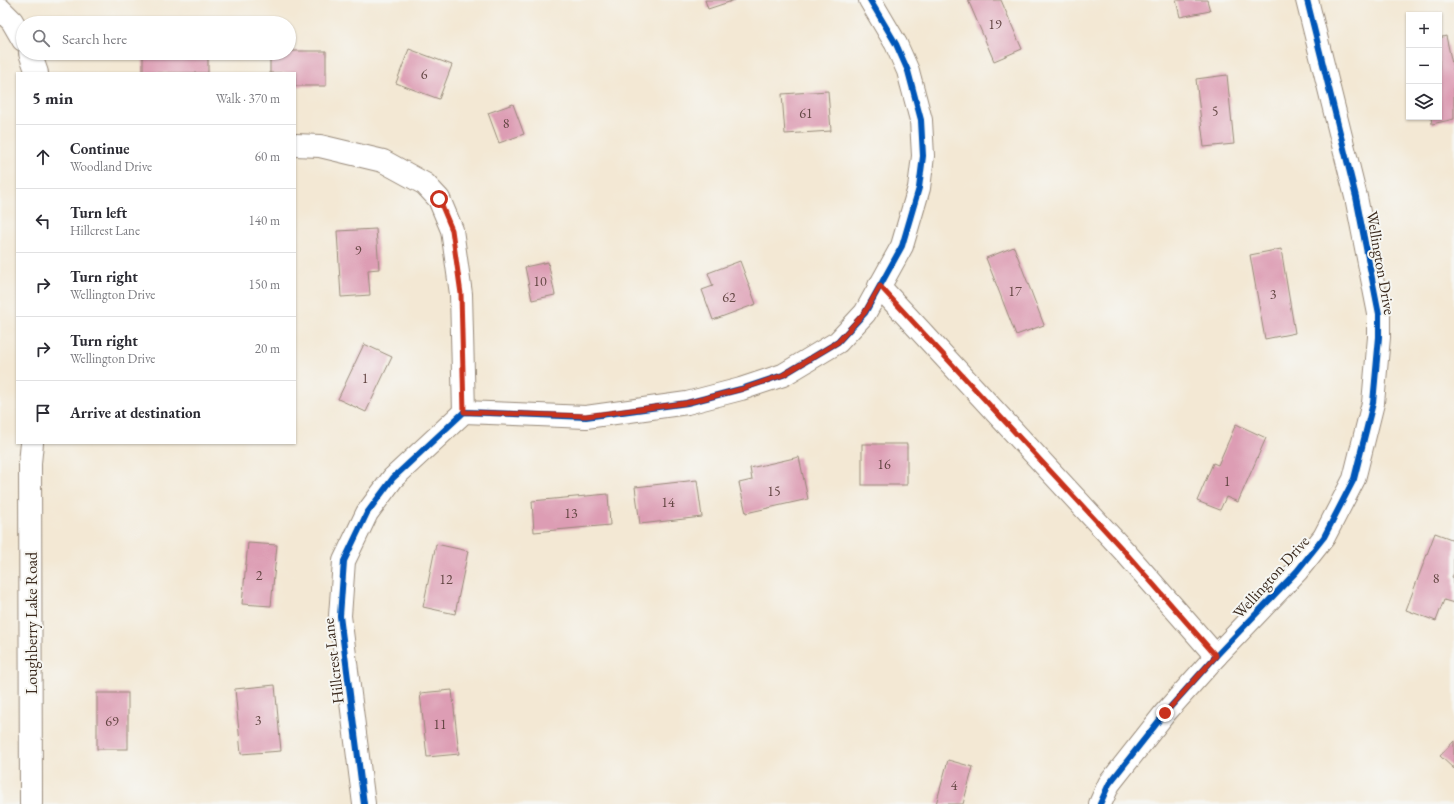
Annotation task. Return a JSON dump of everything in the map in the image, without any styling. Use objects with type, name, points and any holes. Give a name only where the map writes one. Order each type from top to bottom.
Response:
[{"type":"street","points":[[296,145],[320,146],[384,161],[425,184],[439,199],[452,230],[461,294],[464,412],[586,416],[686,403],[742,389],[783,375],[838,342],[865,312],[902,246],[919,188],[923,156],[921,120],[908,72],[896,44],[870,0]]},
{"type":"street","name":"Wellington Drive","points":[[1100,804],[1109,784],[1165,713],[1216,656],[1297,571],[1324,537],[1354,479],[1373,403],[1379,337],[1379,314],[1356,197],[1307,0]]},
{"type":"street","points":[[0,9],[12,21],[16,28]]},
{"type":"street","points":[[32,60],[37,72]]},
{"type":"street","points":[[880,286],[1125,552],[1216,656]]},
{"type":"street","name":"Hillcrest Lane","points":[[364,804],[340,616],[344,561],[367,513],[393,478],[464,412]]},
{"type":"street","name":"Loughberry Lake Road","points":[[31,804],[32,444]]},
{"type":"building","points":[[705,0],[735,0],[708,9]]},
{"type":"building","points":[[968,0],[1001,0],[1022,49],[994,61]]},
{"type":"building","points":[[1176,0],[1207,0],[1210,11],[1180,17]]},
{"type":"building","points":[[1446,36],[1454,73],[1454,119],[1432,124],[1431,120],[1442,120],[1442,37]]},
{"type":"building","points":[[409,49],[452,65],[439,99],[396,83]]},
{"type":"building","points":[[296,51],[326,51],[326,86],[296,86],[296,72],[270,72],[270,60],[296,60]]},
{"type":"building","points":[[143,60],[208,60],[208,72],[143,72]]},
{"type":"building","points":[[1227,75],[1234,144],[1204,147],[1196,79]]},
{"type":"building","points":[[828,91],[831,131],[785,134],[782,94]]},
{"type":"building","points":[[513,104],[524,134],[499,143],[488,113]]},
{"type":"building","points":[[376,229],[379,269],[368,270],[370,295],[341,297],[337,231]]},
{"type":"building","points":[[1014,247],[1044,325],[1016,335],[986,258]]},
{"type":"building","points":[[1281,249],[1295,333],[1265,339],[1250,255]]},
{"type":"building","points":[[740,261],[756,304],[713,320],[702,290],[713,286],[708,273]]},
{"type":"building","points":[[548,262],[555,295],[532,300],[525,267]]},
{"type":"building","points":[[364,344],[392,357],[366,412],[338,399]]},
{"type":"building","points":[[1236,424],[1266,438],[1238,502],[1226,497],[1220,510],[1197,501],[1213,463],[1218,465]]},
{"type":"building","points":[[862,444],[907,444],[907,485],[862,485]]},
{"type":"building","points":[[799,457],[808,499],[746,513],[739,483],[752,480],[750,468]]},
{"type":"building","points":[[697,480],[702,517],[640,524],[635,487]]},
{"type":"building","points":[[608,494],[610,525],[534,532],[532,501]]},
{"type":"building","points":[[1435,533],[1454,540],[1454,573],[1452,577],[1454,578],[1454,603],[1444,600],[1436,621],[1406,610]]},
{"type":"building","points":[[248,543],[277,545],[271,606],[242,604]]},
{"type":"building","points":[[436,544],[468,551],[455,614],[423,607]]},
{"type":"building","points":[[275,685],[281,751],[241,754],[235,689]]},
{"type":"building","points":[[452,690],[459,754],[427,757],[420,693]]},
{"type":"building","points":[[97,693],[128,693],[128,749],[97,749]]},
{"type":"building","points":[[1454,741],[1454,769],[1440,756]]},
{"type":"building","points":[[948,760],[973,767],[963,804],[936,804]]},
{"type":"cycle path","points":[[364,804],[340,616],[344,561],[367,513],[393,478],[464,412],[586,417],[687,403],[741,389],[783,375],[838,342],[865,313],[902,246],[919,188],[923,156],[921,120],[908,71],[896,44],[870,0]]},
{"type":"cycle path","points":[[1100,804],[1109,784],[1165,713],[1216,656],[1297,571],[1324,537],[1354,479],[1373,403],[1379,337],[1379,314],[1356,197],[1307,0]]},
{"type":"route","points":[[439,199],[452,230],[461,294],[464,412],[586,416],[686,403],[742,389],[783,375],[838,342],[865,312],[880,286],[1125,552],[1216,656],[1165,713]]}]
